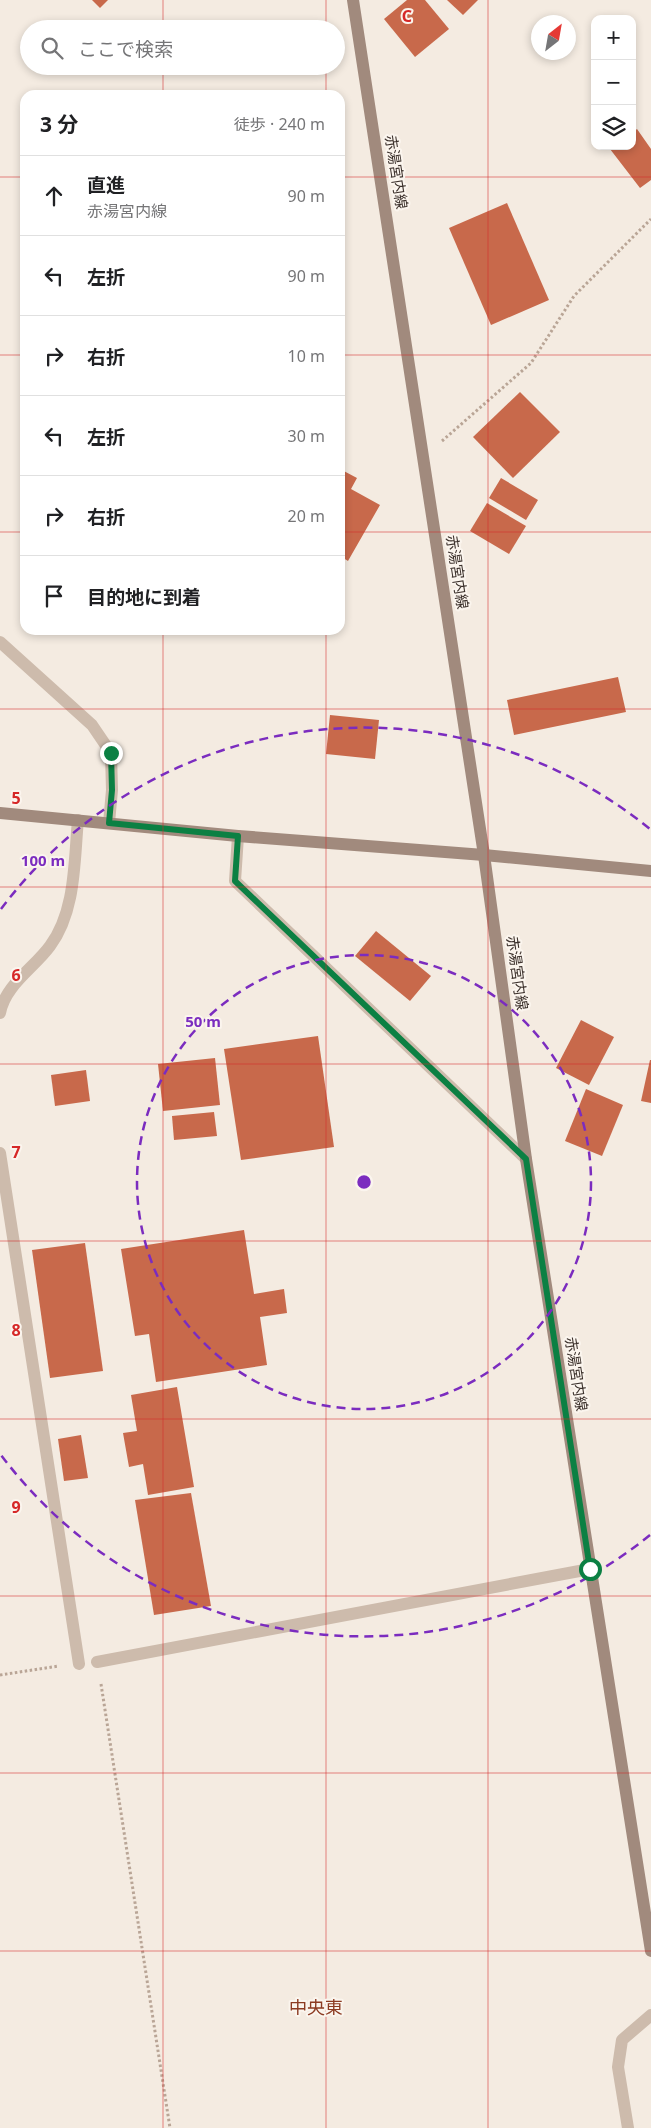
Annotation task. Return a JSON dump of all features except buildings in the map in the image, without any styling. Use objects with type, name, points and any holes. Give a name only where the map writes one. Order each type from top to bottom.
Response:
[{"type":"main road","name":"赤湯宮内線","points":[[353,0],[484,855],[526,1159],[651,1951]]},
{"type":"main road","points":[[0,813],[238,836],[484,855],[651,871]]},
{"type":"street","points":[[0,642],[92,725],[111,753],[112,790],[109,823]]},
{"type":"street","points":[[0,1013],[2,1005],[21,976],[50,946],[62,924],[70,899],[78,820]]},
{"type":"street","points":[[238,836],[235,881],[526,1159]]},
{"type":"street","points":[[0,1153],[79,1664]]},
{"type":"street","points":[[97,1662],[590,1569]]},
{"type":"street","points":[[628,2128],[618,2067],[622,2040],[651,2015]]},
{"type":"path","points":[[423,458],[531,363],[574,296],[651,219]]},
{"type":"path","points":[[97,1662],[170,2128]]},
{"type":"path","points":[[0,1675],[79,1664]]},
{"type":"district","name":"中央東","points":[[316,2008]]},
{"type":"route","points":[[111,753],[112,790],[109,823],[238,836],[235,881],[526,1159],[590,1569]]}]
